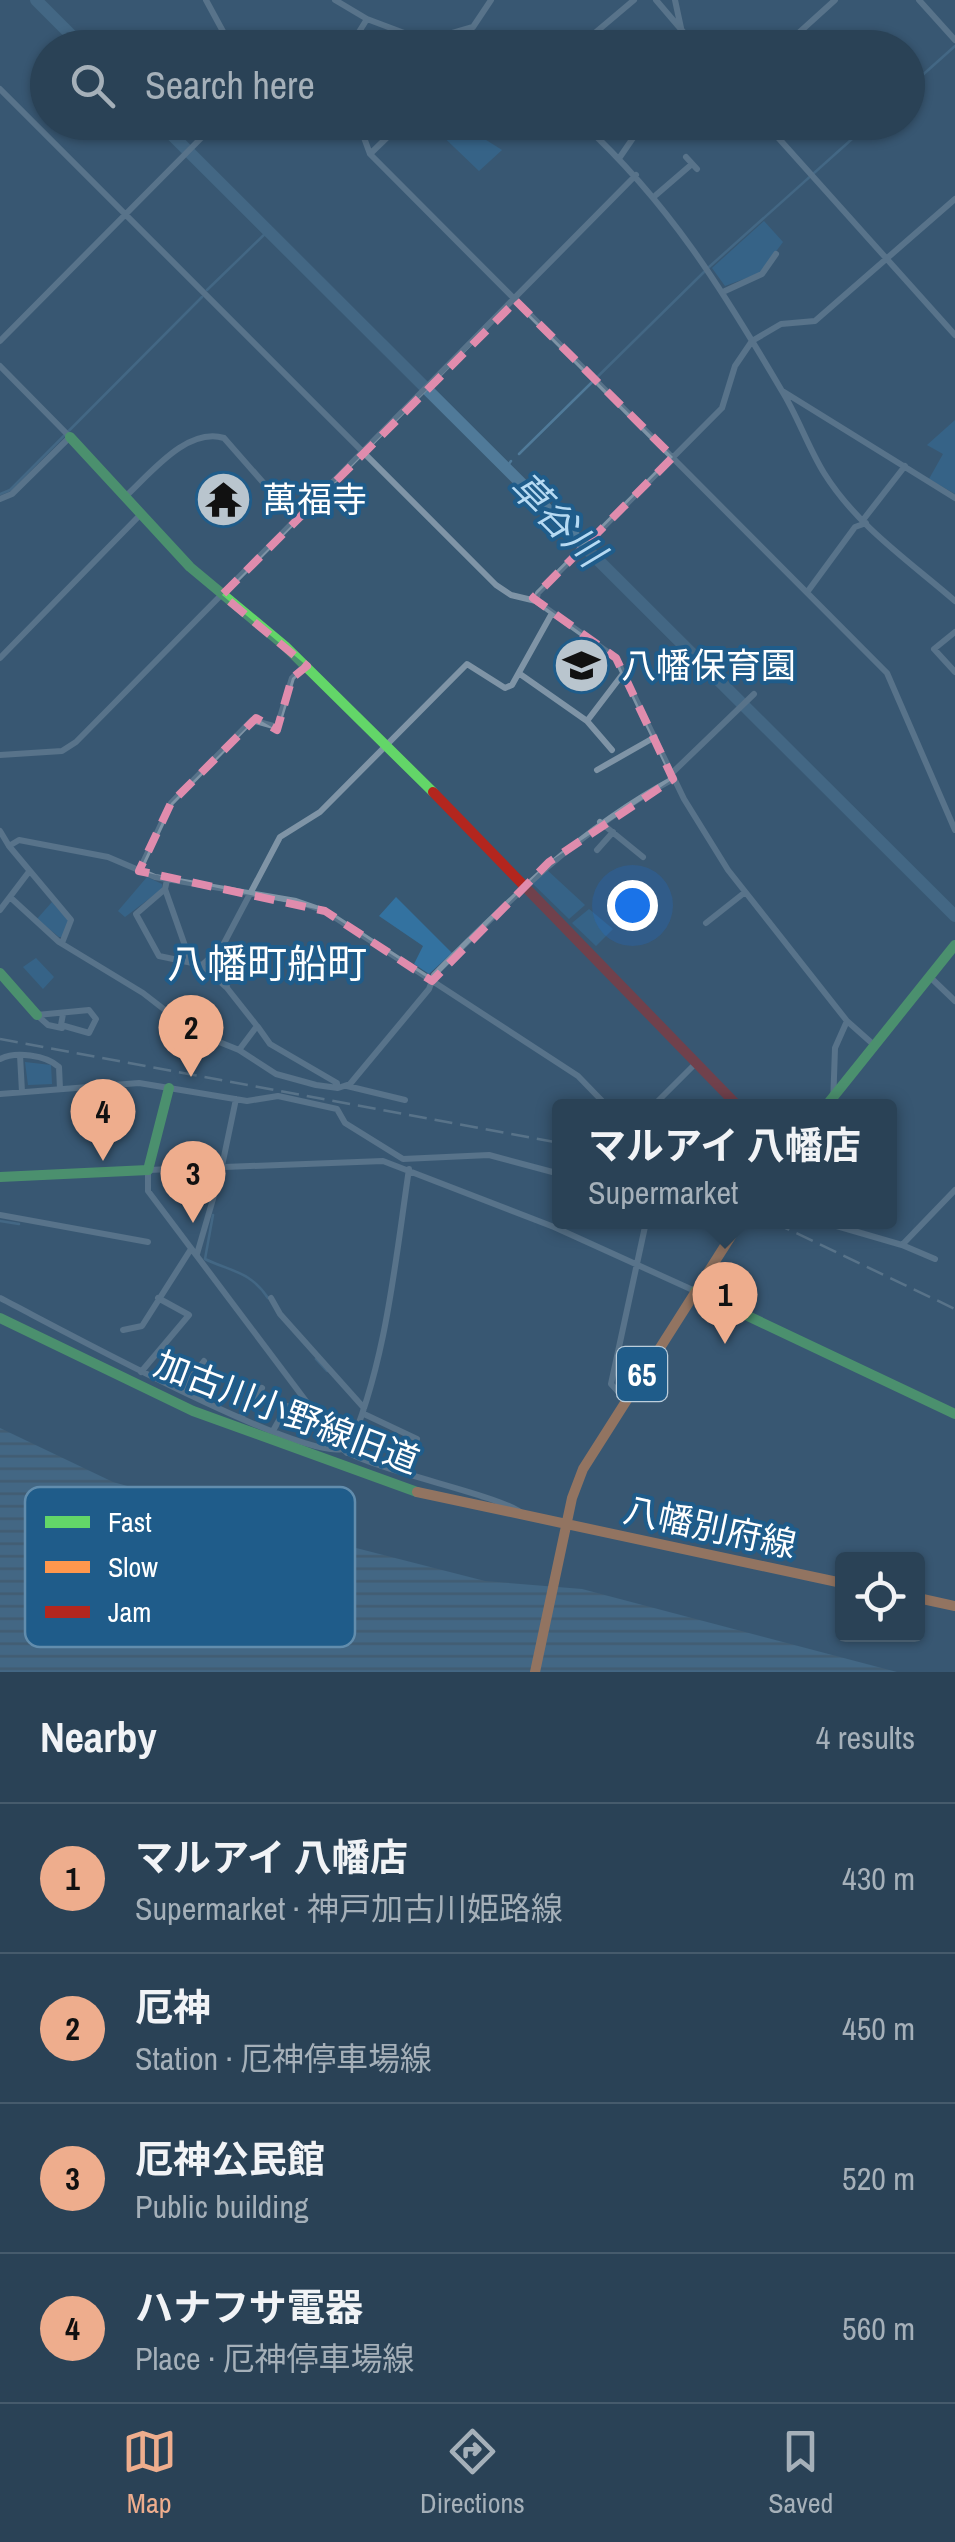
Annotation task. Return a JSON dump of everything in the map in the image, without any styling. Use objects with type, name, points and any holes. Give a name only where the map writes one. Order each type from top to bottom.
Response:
[{"type":"street","points":[[206,0],[222,30]]},
{"type":"street","points":[[335,0],[396,30]]},
{"type":"street","points":[[461,30],[473,26],[490,0]]},
{"type":"street","points":[[598,30],[634,0]]},
{"type":"street","points":[[656,0],[681,28]]},
{"type":"street","points":[[675,0],[681,28]]},
{"type":"street","points":[[802,30],[834,0]]},
{"type":"street","points":[[919,0],[955,40]]},
{"type":"street","points":[[360,30],[367,19]]},
{"type":"street","points":[[0,89],[30,119]]},
{"type":"street","points":[[51,140],[496,585],[511,595],[536,601],[616,658],[672,776],[744,893],[847,1022],[874,1045]]},
{"type":"street","points":[[0,341],[199,140]]},
{"type":"street","points":[[365,140],[370,154],[887,672],[953,817],[955,830]]},
{"type":"street","points":[[370,154],[384,140]]},
{"type":"street","points":[[601,140],[656,196],[725,291],[825,475],[884,544],[955,601]]},
{"type":"street","points":[[620,158],[632,140]]},
{"type":"street","points":[[780,140],[955,335]]},
{"type":"street","points":[[656,196],[691,163]]},
{"type":"street","points":[[0,755],[70,747],[516,301],[636,175]]},
{"type":"street","points":[[536,601],[538,593],[722,408],[736,366],[752,341],[781,324],[815,321],[955,200]]},
{"type":"street","points":[[725,291],[762,274],[776,254]]},
{"type":"street","points":[[0,366],[222,594],[305,664],[525,884],[731,1099]]},
{"type":"street","points":[[783,392],[955,498]]},
{"type":"street","points":[[124,496],[183,447],[202,434],[213,435],[224,438],[296,520]]},
{"type":"street","points":[[0,499],[12,494],[70,437]]},
{"type":"street","points":[[808,592],[905,466]]},
{"type":"street","points":[[0,658],[141,514]]},
{"type":"street","points":[[202,965],[222,947],[254,893],[280,837],[320,812],[467,664],[505,688],[520,674],[551,615]]},
{"type":"street","points":[[955,632],[934,649],[955,672]]},
{"type":"street","points":[[139,871],[171,803],[252,720],[277,727],[292,678],[305,664]]},
{"type":"street","points":[[520,674],[587,721],[609,740],[612,750]]},
{"type":"street","points":[[587,721],[622,675]]},
{"type":"street","points":[[341,1087],[432,981],[525,884],[600,822],[672,776],[754,694]]},
{"type":"street","points":[[597,770],[655,737]]},
{"type":"street","points":[[600,822],[643,857]]},
{"type":"street","points":[[0,832],[28,873],[71,920],[62,944]]},
{"type":"street","points":[[597,850],[614,832]]},
{"type":"street","points":[[9,846],[19,840],[83,852],[167,880],[254,893],[326,911],[578,1076],[600,1099]]},
{"type":"street","points":[[0,910],[28,873]]},
{"type":"street","points":[[167,880],[165,889],[190,960]]},
{"type":"street","points":[[165,889],[136,914],[160,956],[202,965],[226,988],[266,1040],[341,1087]]},
{"type":"street","points":[[706,923],[744,893]]},
{"type":"street","points":[[11,898],[62,944],[143,993],[192,1031],[239,1050],[264,1068],[306,1082],[405,1100]]},
{"type":"street","points":[[835,1099],[955,945]]},
{"type":"street","points":[[222,947],[226,988]]},
{"type":"street","points":[[0,972],[37,1016],[48,1025],[89,1033],[96,1019],[84,1009],[37,1016]]},
{"type":"street","points":[[930,976],[955,1001]]},
{"type":"street","points":[[63,1014],[61,1024],[68,1029]]},
{"type":"street","points":[[831,1099],[835,1048],[847,1022]]},
{"type":"street","points":[[239,1050],[258,1026]]},
{"type":"street","points":[[0,1059],[20,1055],[56,1062],[60,1089]]},
{"type":"street","points":[[20,1055],[22,1092]]},
{"type":"street","points":[[660,1099],[697,1062]]},
{"type":"street","points":[[306,1082],[311,1067]]},
{"type":"street","points":[[0,1094],[139,1083],[236,1099],[278,1096],[337,1108],[345,1123],[404,1165],[552,1228]]},
{"type":"street","points":[[169,1088],[148,1170],[148,1191],[344,1451]]},
{"type":"street","points":[[123,1330],[142,1326],[158,1298],[194,1252],[222,1167],[236,1099]]},
{"type":"street","points":[[0,1177],[382,1161],[404,1165],[489,1155],[552,1172]]},
{"type":"street","points":[[344,1451],[365,1411],[404,1222],[404,1165]]},
{"type":"street","points":[[902,1245],[955,1190]]},
{"type":"street","points":[[0,1215],[148,1242]]},
{"type":"street","points":[[555,1229],[955,1414]]},
{"type":"street","points":[[626,1400],[611,1384],[645,1229]]},
{"type":"street","name":"65","points":[[535,1672],[565,1529],[584,1469],[735,1229]]},
{"type":"street","points":[[851,1229],[935,1258]]},
{"type":"street","points":[[0,1298],[141,1372],[242,1416],[328,1450],[344,1451],[480,1499],[518,1507],[525,1516]]},
{"type":"street","points":[[141,1372],[189,1315],[158,1298]]},
{"type":"street","points":[[272,1298],[280,1314],[365,1411],[417,1439]]},
{"type":"street","name":"加古川小野線旧道","points":[[0,1318],[265,1441],[399,1487],[565,1529]]},
{"type":"street","points":[[181,1390],[204,1361]]},
{"type":"street","points":[[242,1416],[262,1388]]},
{"type":"street","points":[[274,1429],[287,1406],[318,1418]]},
{"type":"street","name":"八幡別府線","points":[[565,1529],[835,1582]]},
{"type":"street","points":[[925,1600],[955,1606]]},
{"type":"highlighted area","points":[[516,301],[673,457],[533,598],[616,658],[673,779],[549,862],[432,981],[325,911],[139,871],[171,803],[256,718],[277,730],[292,678],[307,666],[222,595]]},
{"type":"shaded area","points":[[447,140],[486,140],[502,150],[479,171]]},
{"type":"shaded area","points":[[764,221],[783,242],[760,273],[725,286],[712,268]]},
{"type":"shaded area","points":[[955,420],[955,494],[929,479],[943,454],[927,445]]},
{"type":"shaded area","points":[[546,869],[585,905],[569,919],[532,883]]},
{"type":"shaded area","points":[[147,877],[162,884],[162,889],[125,917],[118,911]]},
{"type":"shaded area","points":[[396,897],[452,953],[429,974],[414,964],[423,946],[379,916]]},
{"type":"shaded area","points":[[52,902],[69,921],[66,937],[59,937],[37,919]]},
{"type":"shaded area","points":[[589,909],[613,929],[596,946],[572,923]]},
{"type":"shaded area","points":[[36,958],[54,977],[43,989],[23,967]]},
{"type":"shaded area","points":[[25,1062],[51,1065],[52,1084],[28,1085]]},
{"type":"shaded area","points":[[0,1428],[131,1487],[25,1487],[25,1647],[355,1647],[355,1548],[485,1581],[582,1589],[897,1672],[0,1672]]},
{"type":"waterway","name":"草谷川","points":[[36,0],[66,30]]},
{"type":"waterway","points":[[925,73],[955,46]]},
{"type":"waterway","name":"草谷川","points":[[177,140],[955,916]]},
{"type":"waterway","points":[[709,267],[851,140]]},
{"type":"waterway","points":[[207,290],[268,231]]},
{"type":"waterway","points":[[519,454],[704,272]]},
{"type":"waterway","points":[[0,494],[10,490],[202,297]]},
{"type":"waterway","points":[[506,468],[511,461]]},
{"type":"waterway","points":[[213,1215],[205,1259],[247,1277],[268,1298]]},
{"type":"waterway","points":[[0,1221],[19,1224]]},
{"type":"waterway","points":[[316,1359],[327,1371]]},
{"type":"railway","points":[[0,1039],[552,1142]]},
{"type":"railway","points":[[788,1229],[955,1309]]},
{"type":"traffic: fast","points":[[70,437],[190,567],[285,646],[433,792]]},
{"type":"traffic: fast","points":[[832,1099],[955,945]]},
{"type":"traffic: fast","points":[[0,973],[37,1015]]},
{"type":"traffic: fast","points":[[0,1177],[148,1170],[169,1088]]},
{"type":"traffic: fast","points":[[695,1291],[955,1414]]},
{"type":"traffic: fast","points":[[0,1318],[193,1411],[417,1492]]},
{"type":"traffic: slow","points":[[535,1672],[572,1498],[583,1469],[736,1229]]},
{"type":"traffic: slow","points":[[417,1492],[835,1582]]},
{"type":"traffic: slow","points":[[925,1600],[955,1606]]},
{"type":"traffic: jam","points":[[433,792],[731,1099]]},
{"type":"place","name":"萬福寺","points":[[223,499]]},
{"type":"place","name":"八幡保育園","points":[[582,665]]},
{"type":"place","name":"厄神","points":[[191,1077]]},
{"type":"place","name":"ハナフサ電器","points":[[103,1161]]},
{"type":"place","name":"厄神公民館","points":[[193,1223]]},
{"type":"place","name":"マルアイ 八幡店","points":[[725,1344]]},
{"type":"district","name":"八幡町船町","points":[[267,963]]}]
